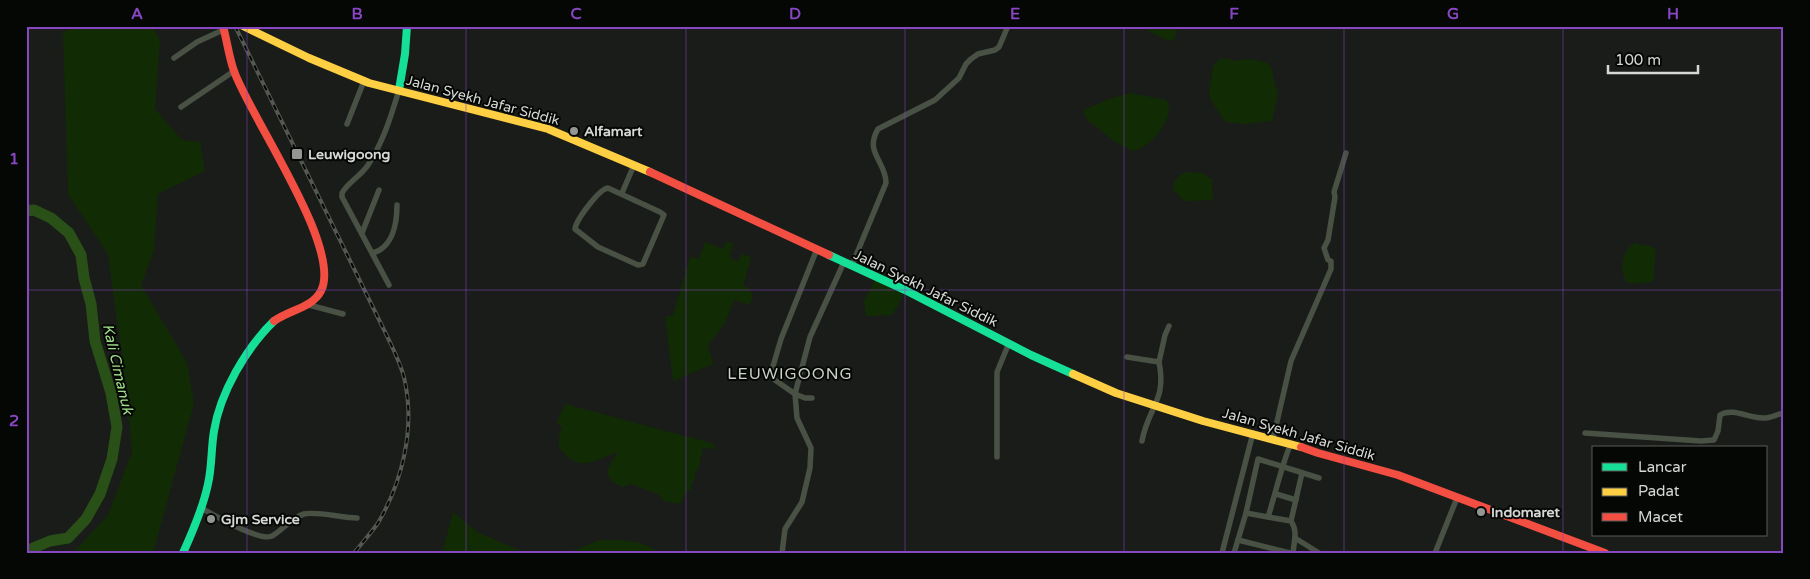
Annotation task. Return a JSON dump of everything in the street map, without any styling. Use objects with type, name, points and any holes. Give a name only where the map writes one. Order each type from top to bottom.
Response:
[{"type":"main road","name":"Jalan Syekh Jafar Siddik","points":[[243,26],[308,58],[364,81],[548,130],[634,165],[935,304],[1094,384],[1156,407],[1290,443],[1318,453],[1398,475],[1605,553]]},
{"type":"main road","points":[[399,90],[407,26]]},
{"type":"main road","points":[[182,553],[201,508],[210,474],[216,423],[236,372],[269,326],[282,316],[309,305],[319,297],[325,285],[319,243],[314,228],[234,71],[223,28]]},
{"type":"street","points":[[852,265],[886,183],[884,171],[872,146],[878,129],[935,100],[959,78],[966,64],[971,59],[978,54],[995,50],[998,47],[1008,26]]},
{"type":"street","points":[[174,58],[197,42],[223,28]]},
{"type":"street","points":[[181,107],[234,71]]},
{"type":"street","points":[[347,124],[364,81]]},
{"type":"street","points":[[389,285],[342,197],[342,193],[349,183],[364,170],[374,154],[389,122],[399,90]]},
{"type":"street","points":[[1273,439],[1291,361],[1331,269],[1331,261],[1328,260],[1324,248],[1328,240],[1335,197],[1334,192],[1346,153]]},
{"type":"street","points":[[622,193],[634,165]]},
{"type":"street","points":[[608,188],[622,193],[664,216],[643,264],[638,265],[598,247],[575,229],[577,222],[603,189],[608,188]]},
{"type":"street","points":[[362,233],[379,190]]},
{"type":"street","points":[[373,253],[383,250],[388,242],[396,224],[397,205]]},
{"type":"street","points":[[812,398],[800,397],[795,394],[774,380],[771,371],[781,339],[818,249]]},
{"type":"street","points":[[782,553],[786,529],[802,502],[810,468],[810,448],[797,418],[795,394],[810,337],[844,262]]},
{"type":"street","points":[[309,305],[343,314]]},
{"type":"street","points":[[1142,441],[1144,427],[1156,407],[1162,385],[1159,362],[1169,326]]},
{"type":"street","points":[[997,458],[997,372],[1010,343]]},
{"type":"street","points":[[1126,357],[1159,362]]},
{"type":"street","points":[[1585,433],[1701,441],[1714,440],[1718,431],[1720,415],[1723,413],[1745,414],[1763,418],[1784,413]]},
{"type":"street","points":[[1222,553],[1253,433]]},
{"type":"street","points":[[1268,517],[1290,443]]},
{"type":"street","points":[[1234,553],[1246,513],[1258,460],[1319,478]]},
{"type":"street","points":[[1238,540],[1291,553],[1295,538],[1295,528],[1291,521],[1302,473]]},
{"type":"street","points":[[1276,494],[1296,500]]},
{"type":"street","points":[[1435,553],[1457,498]]},
{"type":"street","points":[[201,508],[253,534],[265,537],[272,536],[303,515],[314,514],[357,518]]},
{"type":"street","points":[[1246,513],[1291,521]]},
{"type":"street","points":[[1295,538],[1319,553]]},
{"type":"green space","points":[[79,26],[152,26],[160,41],[155,109],[182,140],[200,142],[205,171],[158,194],[154,251],[141,285],[187,363],[194,403],[153,553],[73,553],[108,515],[132,452],[127,395],[108,254],[68,194],[63,32]]},
{"type":"green space","points":[[1143,26],[1178,26],[1174,41],[1157,36]]},
{"type":"green space","points":[[1221,58],[1239,61],[1244,59],[1256,60],[1267,63],[1271,67],[1278,95],[1272,121],[1244,124],[1227,122],[1223,119],[1209,95],[1213,66]]},
{"type":"green space","points":[[1131,93],[1166,100],[1169,107],[1165,123],[1160,131],[1147,144],[1133,151],[1114,141],[1088,120],[1084,110],[1109,99]]},
{"type":"green space","points":[[1185,172],[1202,173],[1212,179],[1213,200],[1184,201],[1173,189],[1173,186],[1178,177]]},
{"type":"green space","points":[[727,241],[733,244],[729,257],[738,262],[741,254],[751,257],[743,286],[750,288],[749,292],[753,293],[750,305],[734,300],[725,323],[708,345],[713,364],[673,381],[665,317],[673,315],[690,257],[699,259],[705,242],[723,249]]},
{"type":"green space","points":[[1635,243],[1653,247],[1656,251],[1653,281],[1636,284],[1626,282],[1622,266],[1623,261],[1627,250]]},
{"type":"green space","points":[[875,280],[904,295],[892,315],[866,316],[864,301]]},
{"type":"green space","points":[[565,404],[715,444],[714,449],[703,448],[699,467],[694,475],[696,478],[692,482],[691,489],[687,491],[680,504],[664,501],[658,494],[631,484],[623,487],[612,482],[607,473],[610,464],[618,452],[586,463],[579,463],[566,455],[559,447],[559,436],[562,428],[557,422]]},
{"type":"green space","points":[[453,512],[477,532],[526,553],[442,553]]},
{"type":"green space","points":[[599,540],[638,542],[658,553],[568,553]]},
{"type":"waterway","name":"Kali Cimanuk","points":[[26,211],[34,210],[51,218],[69,233],[81,255],[84,278],[91,304],[95,341],[111,393],[117,427],[112,459],[100,494],[86,519],[68,538],[50,541],[26,551]]},
{"type":"railway","points":[[235,26],[387,336],[404,376],[408,400],[408,419],[407,437],[400,473],[378,523],[354,553]]},
{"type":"traffic: fast","points":[[399,90],[407,26]]},
{"type":"traffic: fast","points":[[829,255],[905,290],[1031,355],[1073,374]]},
{"type":"traffic: fast","points":[[183,553],[206,493],[214,431],[222,402],[244,358],[274,321]]},
{"type":"traffic: slow","points":[[243,26],[309,58],[369,83],[548,129],[650,172]]},
{"type":"traffic: slow","points":[[1073,374],[1116,393],[1203,421],[1301,447]]},
{"type":"traffic: jam","points":[[223,26],[234,71],[243,92],[292,182],[307,215],[319,245],[324,271],[321,291],[317,297],[306,305],[274,321]]},
{"type":"traffic: jam","points":[[650,172],[829,255]]},
{"type":"traffic: jam","points":[[1301,447],[1398,475],[1605,553]]},
{"type":"place","name":"Alfamart","points":[[574,131]]},
{"type":"place","name":"Leuwigoong","points":[[297,154]]},
{"type":"place","name":"Indomaret","points":[[1481,512]]},
{"type":"place","name":"Gjm Service","points":[[211,519]]},
{"type":"district","name":"LEUWIGOONG","points":[[790,373]]}]
